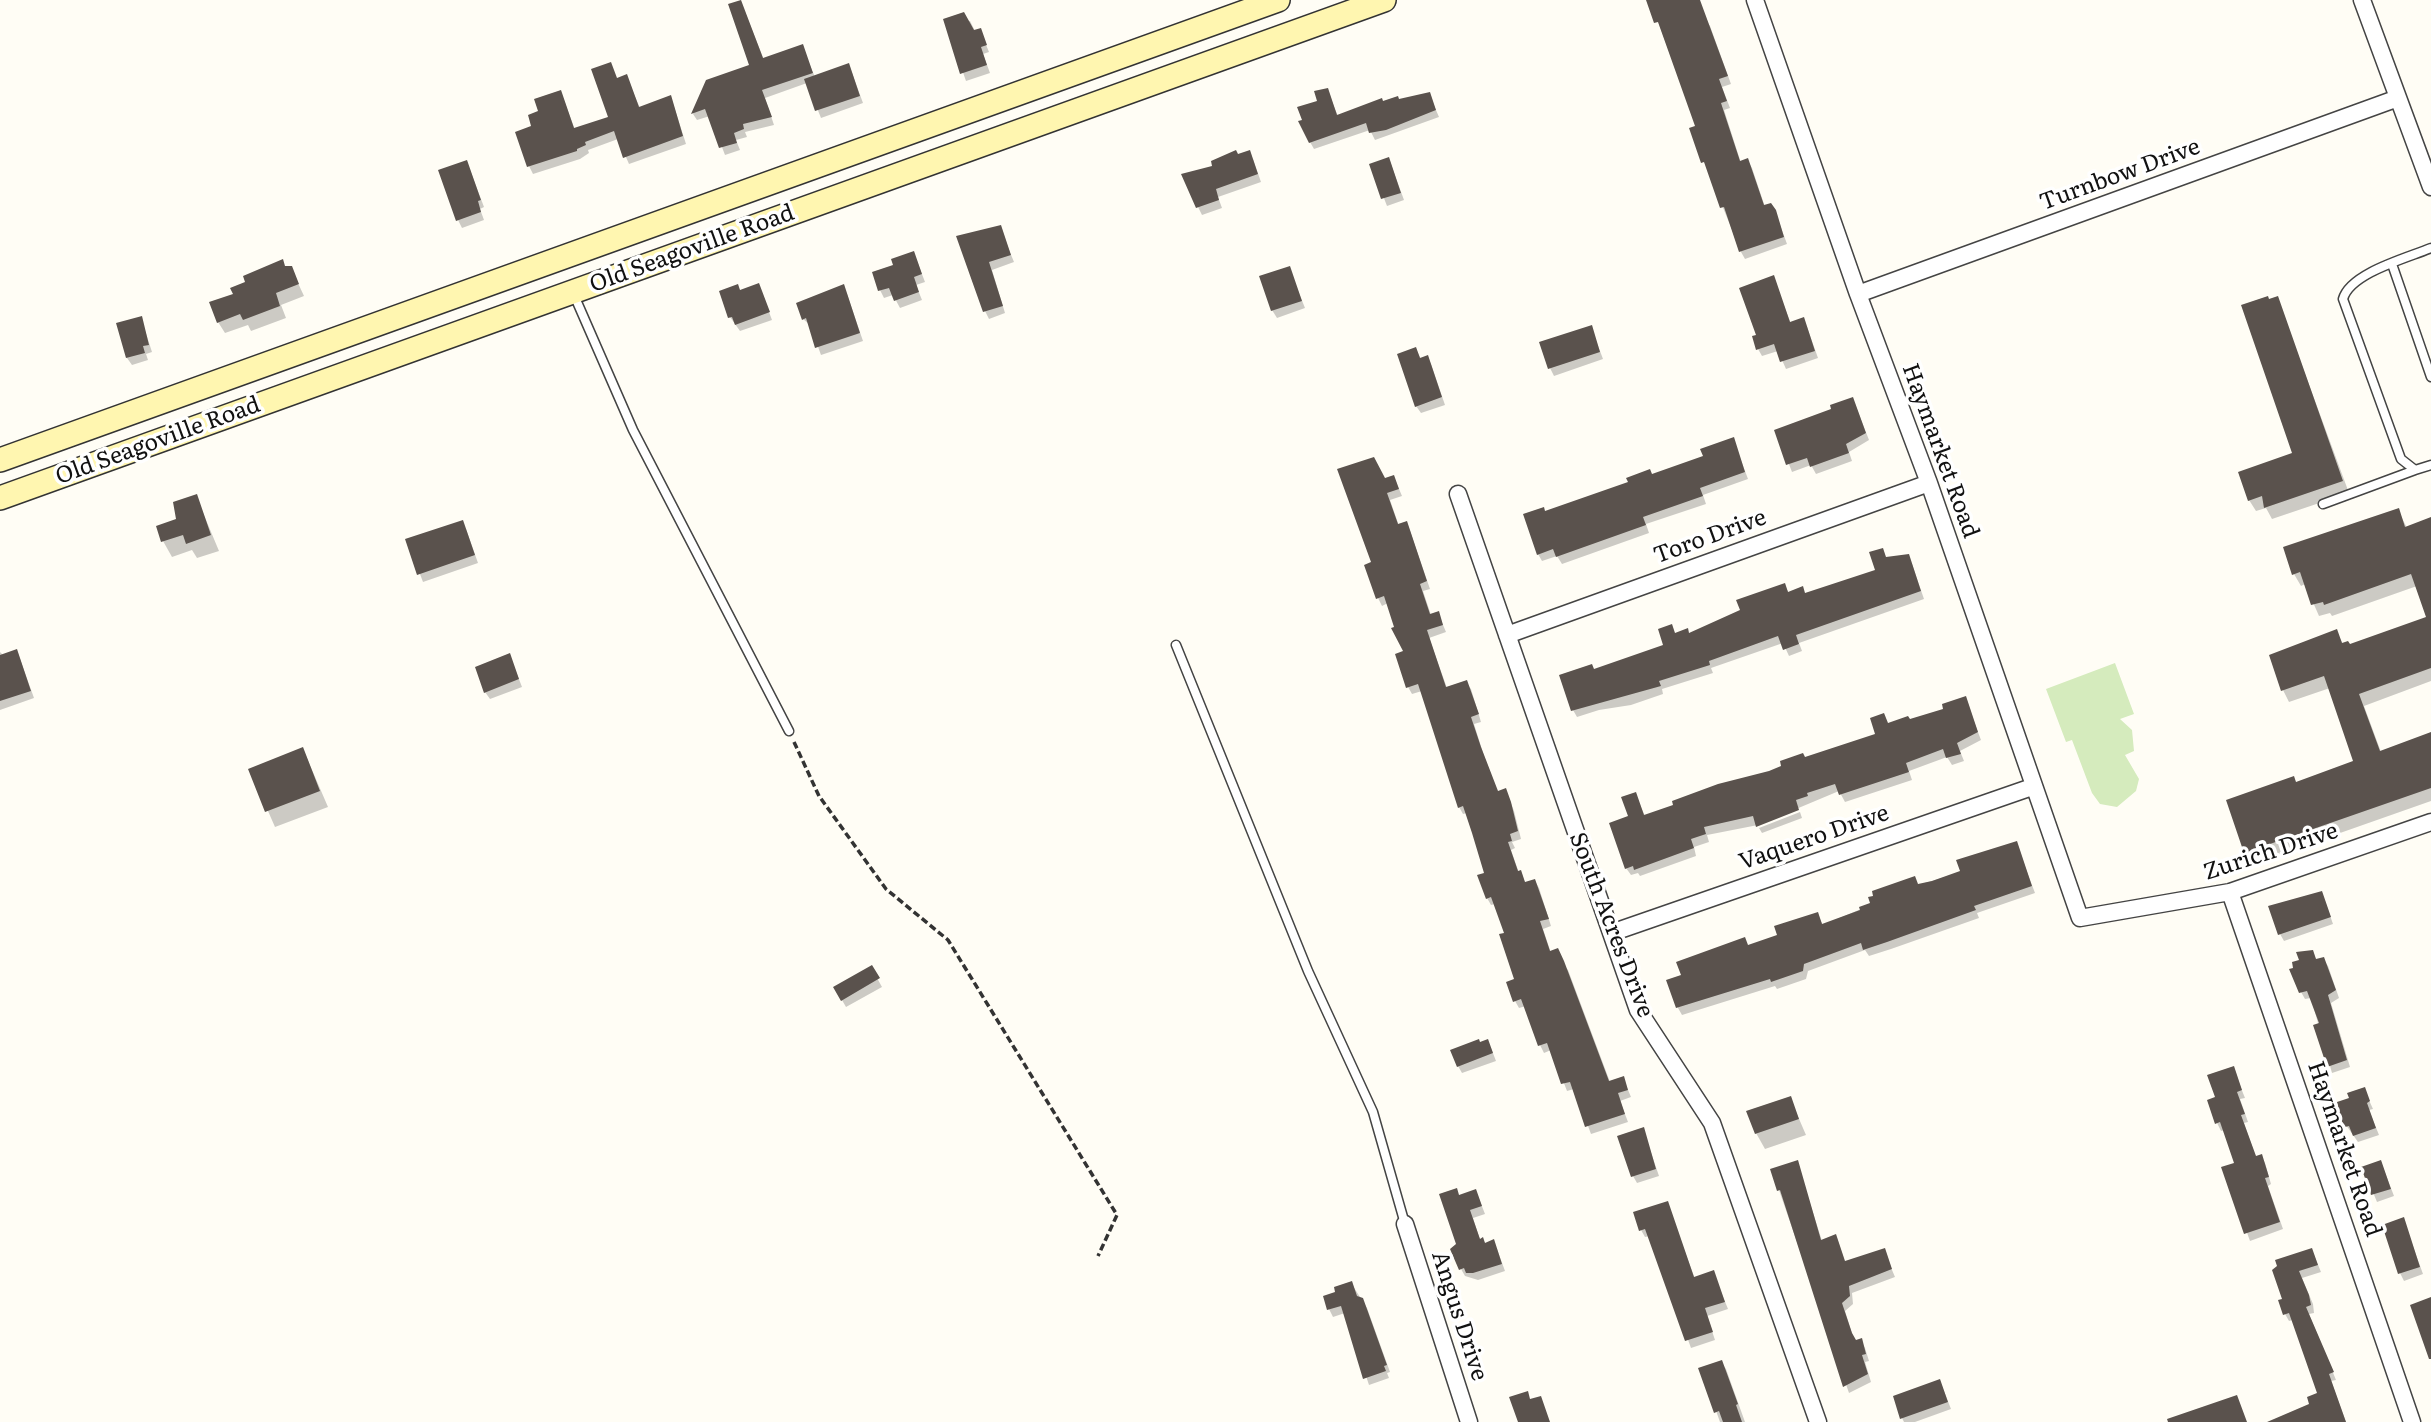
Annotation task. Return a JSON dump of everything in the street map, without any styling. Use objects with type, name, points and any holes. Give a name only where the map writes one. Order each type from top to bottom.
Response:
[{"type":"main road","name":"Old Seagoville Road","points":[[0,460],[1278,0]]},
{"type":"main road","name":"Old Seagoville Road","points":[[0,498],[837,196],[1340,7],[1384,0]]},
{"type":"main road","points":[[826,163],[837,196]]},
{"type":"main road","points":[[561,259],[573,292]]},
{"type":"main road","points":[[332,341],[344,374]]},
{"type":"main road","points":[[111,420],[123,454]]},
{"type":"street","name":"Haymarket Road","points":[[1755,0],[1858,294],[1929,483],[2032,787],[2080,918]]},
{"type":"street","points":[[2362,0],[2431,187]]},
{"type":"street","name":"Turnbow Drive","points":[[1858,294],[2398,98]]},
{"type":"street","name":"Toro Drive","points":[[1507,635],[1929,483]]},
{"type":"street","name":"South Acres Drive","points":[[1458,494],[1638,1010],[1712,1123],[1818,1422]]},
{"type":"street","name":"Vaquero Drive","points":[[1611,933],[2032,787]]},
{"type":"street","name":"Zurich Drive","points":[[2080,918],[2230,892],[2431,822]]},
{"type":"street","name":"Haymarket Road","points":[[2230,892],[2412,1422]]},
{"type":"street","name":"Angus Drive","points":[[1405,1224],[1469,1422]]},
{"type":"lane","points":[[2416,470],[2401,459],[2343,299],[2345,289],[2360,279],[2431,248]]},
{"type":"lane","points":[[2392,264],[2431,377]]},
{"type":"lane","points":[[573,292],[633,429],[789,731]]},
{"type":"lane","points":[[2323,504],[2431,464]]},
{"type":"lane","points":[[1176,645],[1308,971],[1373,1112],[1405,1224]]},
{"type":"path","points":[[789,731],[819,796],[886,889],[948,940],[986,1007],[1097,1179],[1117,1215],[1098,1256]]},
{"type":"green space","points":[[2115,663],[2134,714],[2120,719],[2132,730],[2134,751],[2125,755],[2139,779],[2136,791],[2117,807],[2100,804],[2092,793],[2072,740],[2066,742],[2046,689]]},
{"type":"building","points":[[741,0],[763,58],[803,44],[813,73],[762,90],[772,117],[743,124],[744,129],[734,133],[737,143],[719,148],[705,109],[691,114],[706,80],[749,65],[728,4]]},
{"type":"building","points":[[1646,0],[1700,0],[1728,76],[1719,79],[1727,101],[1721,103],[1740,161],[1748,158],[1764,205],[1771,203],[1776,210],[1784,237],[1739,252],[1724,207],[1720,208],[1704,162],[1701,163],[1689,128],[1695,126],[1658,22],[1654,23]]},
{"type":"building","points":[[964,12],[974,30],[981,28],[987,45],[981,47],[987,65],[960,74],[943,19]]},
{"type":"building","points":[[611,62],[617,78],[627,74],[639,107],[671,95],[683,136],[623,158],[614,131],[585,142],[586,145],[577,151],[527,167],[515,132],[531,126],[528,115],[538,111],[534,99],[561,90],[574,128],[608,117],[591,69]]},
{"type":"building","points":[[849,63],[860,96],[815,111],[804,79]]},
{"type":"building","points":[[1328,88],[1337,115],[1382,98],[1383,101],[1398,96],[1399,99],[1430,92],[1436,110],[1386,130],[1369,133],[1366,123],[1309,143],[1298,121],[1302,120],[1297,107],[1317,101],[1314,91]]},
{"type":"building","points":[[1236,150],[1238,154],[1250,150],[1258,174],[1216,189],[1219,200],[1196,208],[1181,174],[1212,166],[1211,161]]},
{"type":"building","points":[[1389,157],[1401,193],[1381,199],[1369,164]]},
{"type":"building","points":[[467,160],[481,200],[478,201],[481,212],[456,221],[438,170]]},
{"type":"building","points":[[1001,225],[1011,255],[989,262],[1003,306],[983,312],[956,236]]},
{"type":"building","points":[[914,251],[922,274],[914,277],[919,292],[894,301],[889,288],[878,291],[872,272],[893,265],[891,259]]},
{"type":"building","points":[[283,259],[285,266],[292,266],[299,284],[276,293],[280,306],[243,320],[240,314],[217,323],[209,302],[233,294],[230,288],[245,282],[243,276]]},
{"type":"building","points":[[1290,266],[1302,301],[1271,311],[1259,276]]},
{"type":"building","points":[[1774,275],[1790,322],[1804,317],[1815,351],[1780,362],[1774,344],[1756,350],[1752,336],[1756,335],[1739,288]]},
{"type":"building","points":[[759,283],[770,312],[735,325],[732,317],[728,318],[719,291],[738,284],[740,290]]},
{"type":"building","points":[[844,284],[860,333],[815,348],[806,318],[802,320],[796,303]]},
{"type":"building","points":[[2268,296],[2269,299],[2278,296],[2343,481],[2264,508],[2262,496],[2248,501],[2238,472],[2292,453],[2241,305]]},
{"type":"building","points":[[142,316],[149,345],[143,346],[145,353],[126,358],[116,323]]},
{"type":"building","points":[[1592,325],[1600,352],[1548,369],[1539,342]]},
{"type":"building","points":[[1416,347],[1420,358],[1428,355],[1442,397],[1415,407],[1397,354]]},
{"type":"building","points":[[1853,397],[1866,433],[1846,444],[1849,453],[1810,467],[1807,458],[1786,465],[1774,430],[1831,409],[1830,405]]},
{"type":"building","points":[[1734,437],[1745,472],[1700,488],[1703,496],[1643,517],[1646,525],[1556,557],[1553,549],[1537,555],[1523,514],[1544,507],[1545,511],[1628,482],[1626,478],[1650,469],[1652,474],[1703,456],[1700,449]]},
{"type":"building","points":[[1374,457],[1385,478],[1394,475],[1399,489],[1387,493],[1398,524],[1407,521],[1427,581],[1420,584],[1430,614],[1439,611],[1443,625],[1427,630],[1446,687],[1467,680],[1479,714],[1471,717],[1481,747],[1498,791],[1506,788],[1511,802],[1518,831],[1510,834],[1512,841],[1508,842],[1518,871],[1521,870],[1525,882],[1535,879],[1549,919],[1540,921],[1550,951],[1558,948],[1564,961],[1609,1081],[1624,1076],[1628,1090],[1618,1093],[1625,1114],[1585,1127],[1570,1082],[1561,1084],[1547,1043],[1538,1046],[1521,999],[1513,1002],[1506,982],[1514,979],[1499,934],[1504,933],[1491,897],[1486,899],[1477,875],[1484,873],[1472,833],[1463,806],[1458,808],[1418,684],[1406,688],[1395,654],[1403,651],[1391,628],[1394,627],[1384,596],[1376,599],[1364,565],[1371,562],[1337,469]]},
{"type":"building","points":[[197,494],[211,535],[186,544],[183,535],[161,542],[156,526],[176,519],[173,502]]},
{"type":"building","points":[[2399,508],[2405,527],[2431,517],[2431,668],[2359,694],[2380,751],[2431,732],[2431,788],[2244,853],[2226,800],[2294,776],[2296,782],[2353,761],[2324,676],[2281,691],[2269,655],[2337,629],[2342,643],[2348,641],[2350,644],[2426,617],[2411,574],[2324,605],[2323,602],[2311,605],[2300,572],[2292,575],[2283,547]]},
{"type":"building","points":[[463,520],[475,555],[417,575],[405,539]]},
{"type":"building","points":[[1883,548],[1886,557],[1909,554],[1921,591],[1796,635],[1799,644],[1783,650],[1778,636],[1709,661],[1710,665],[1659,681],[1661,686],[1571,711],[1559,675],[1592,664],[1594,669],[1663,645],[1658,629],[1672,624],[1675,633],[1688,628],[1689,633],[1740,610],[1736,600],[1785,583],[1788,592],[1803,586],[1805,593],[1875,570],[1869,552]]},
{"type":"building","points":[[17,649],[31,691],[0,701],[0,655]]},
{"type":"building","points":[[510,653],[519,679],[484,693],[475,667]]},
{"type":"building","points":[[1966,696],[1978,732],[1957,743],[1961,754],[1946,758],[1943,749],[1906,763],[1909,772],[1839,795],[1835,784],[1807,793],[1808,796],[1796,800],[1799,810],[1756,827],[1753,816],[1704,827],[1706,834],[1691,839],[1694,848],[1634,870],[1633,866],[1625,869],[1609,823],[1628,816],[1621,797],[1636,792],[1644,815],[1718,784],[1769,771],[1781,766],[1780,761],[1803,753],[1805,757],[1875,734],[1870,718],[1884,713],[1888,723],[1908,716],[1910,719],[1943,709],[1942,704]]},
{"type":"building","points":[[303,747],[320,791],[265,812],[248,769]]},
{"type":"building","points":[[2017,841],[2032,886],[1974,906],[1976,910],[1863,950],[1861,943],[1804,964],[1803,971],[1771,982],[1770,979],[1676,1008],[1666,980],[1681,975],[1676,962],[1745,937],[1748,945],[1777,935],[1774,926],[1818,912],[1822,924],[1860,910],[1859,907],[1870,903],[1868,897],[1873,896],[1872,891],[1915,876],[1918,884],[1932,881],[1960,871],[1956,860]]},
{"type":"building","points":[[2322,891],[2331,917],[2278,935],[2268,906]]},
{"type":"building","points":[[2313,950],[2316,959],[2324,957],[2336,990],[2328,995],[2347,1060],[2327,1067],[2313,1025],[2319,1023],[2307,991],[2299,993],[2289,969],[2293,968],[2292,962],[2299,960],[2296,952]]},
{"type":"building","points":[[872,965],[880,978],[841,1001],[833,987]]},
{"type":"building","points":[[1479,1039],[1480,1042],[1488,1039],[1493,1053],[1457,1067],[1450,1050]]},
{"type":"building","points":[[2234,1066],[2242,1090],[2237,1092],[2245,1114],[2241,1115],[2256,1156],[2262,1154],[2269,1177],[2265,1178],[2280,1222],[2244,1234],[2221,1167],[2234,1163],[2220,1122],[2215,1124],[2207,1100],[2215,1097],[2207,1075]]},
{"type":"building","points":[[2365,1087],[2370,1101],[2367,1103],[2376,1128],[2353,1136],[2349,1126],[2345,1127],[2340,1118],[2337,1102],[2349,1098],[2347,1093]]},
{"type":"building","points":[[1791,1096],[1799,1119],[1755,1134],[1746,1111]]},
{"type":"building","points":[[1644,1127],[1656,1169],[1631,1177],[1617,1136]]},
{"type":"building","points":[[1798,1160],[1821,1240],[1836,1234],[1845,1261],[1885,1248],[1892,1269],[1849,1286],[1850,1296],[1842,1303],[1856,1340],[1862,1338],[1866,1354],[1862,1355],[1868,1374],[1843,1387],[1780,1190],[1777,1191],[1770,1169]]},
{"type":"building","points":[[2381,1160],[2391,1189],[2371,1195],[2361,1167]]},
{"type":"building","points":[[1457,1188],[1459,1195],[1476,1189],[1482,1206],[1470,1210],[1480,1239],[1483,1237],[1485,1243],[1494,1239],[1502,1264],[1473,1273],[1466,1273],[1464,1268],[1459,1270],[1450,1249],[1456,1244],[1439,1194]]},
{"type":"building","points":[[1668,1201],[1694,1277],[1714,1270],[1725,1302],[1705,1308],[1713,1332],[1685,1341],[1645,1229],[1639,1231],[1633,1212]]},
{"type":"building","points":[[2404,1217],[2420,1267],[2398,1274],[2382,1225]]},
{"type":"building","points":[[2312,1248],[2318,1265],[2299,1271],[2311,1305],[2306,1307],[2334,1372],[2329,1374],[2346,1422],[2267,1422],[2309,1404],[2307,1397],[2317,1393],[2289,1313],[2283,1315],[2278,1300],[2282,1299],[2272,1270],[2277,1266],[2275,1260]]},
{"type":"building","points":[[1352,1281],[1357,1296],[1363,1298],[1387,1365],[1384,1366],[1386,1371],[1363,1379],[1341,1306],[1327,1310],[1323,1296],[1335,1292],[1334,1287]]},
{"type":"building","points":[[2431,1297],[2431,1359],[2429,1359],[2410,1305]]},
{"type":"building","points":[[1722,1360],[1742,1422],[1723,1422],[1719,1411],[1714,1413],[1698,1368]]},
{"type":"building","points":[[1940,1379],[1948,1402],[1900,1419],[1893,1396]]},
{"type":"building","points":[[1528,1391],[1530,1399],[1541,1396],[1550,1422],[1518,1422],[1509,1397]]},
{"type":"building","points":[[2237,1395],[2247,1422],[2168,1422],[2167,1419]]}]
